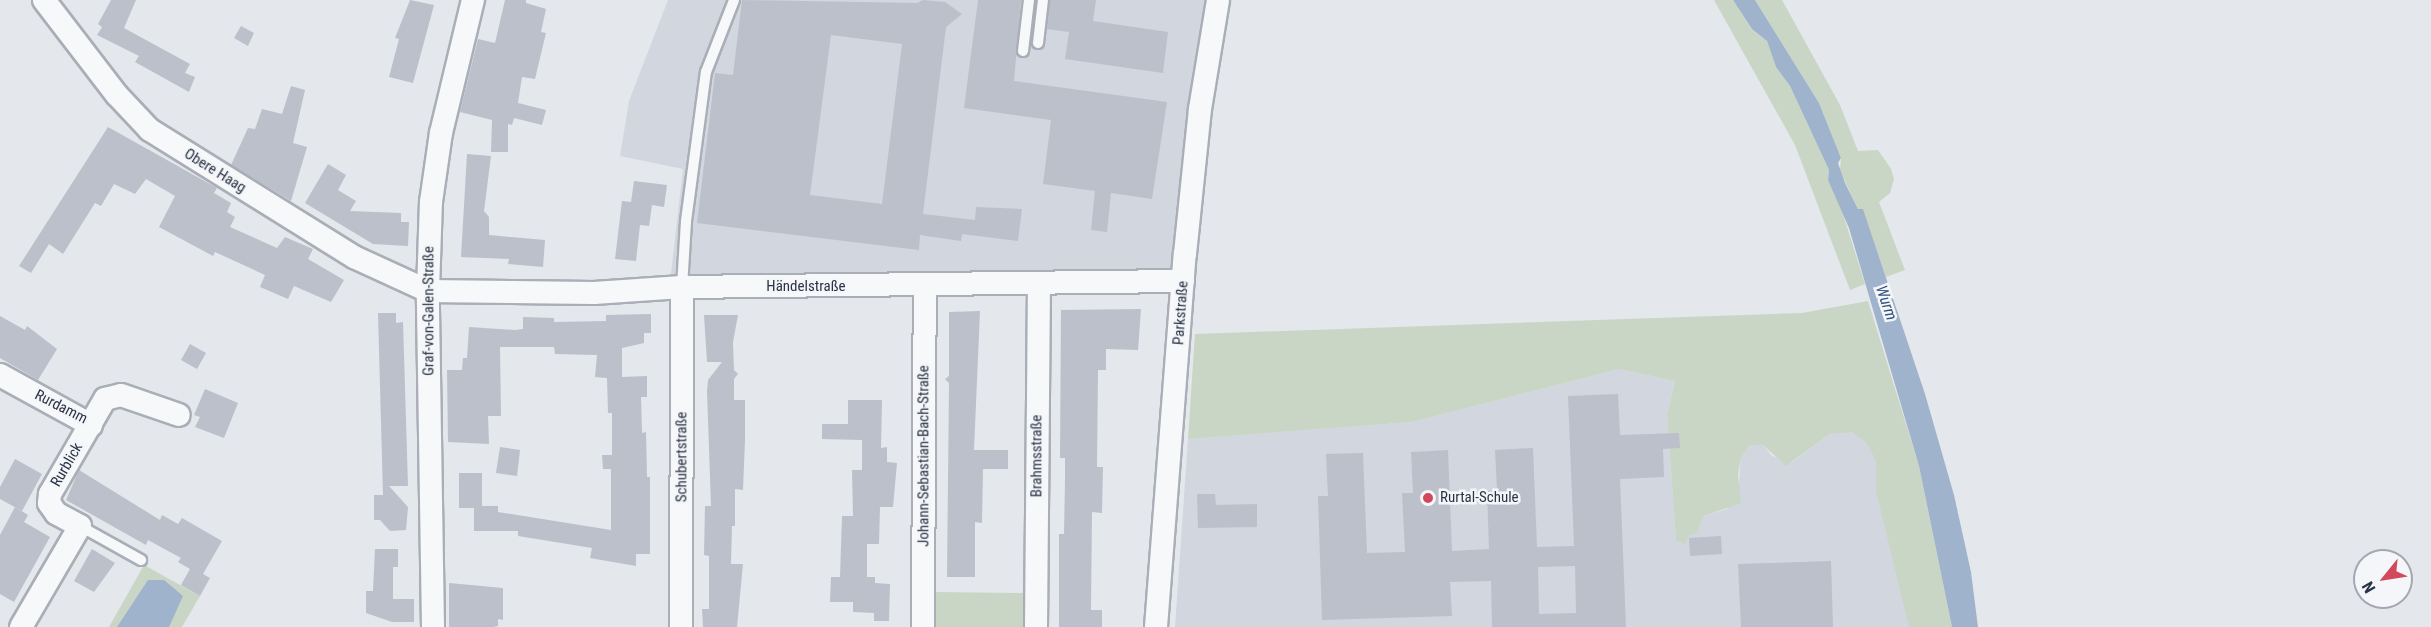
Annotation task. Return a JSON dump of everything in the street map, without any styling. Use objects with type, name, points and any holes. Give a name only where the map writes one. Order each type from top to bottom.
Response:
[{"type":"street","name":"Obere Haag","points":[[44,0],[117,95],[150,129],[354,257],[428,291]]},
{"type":"street","name":"Graf-von-Galen-Straße","points":[[433,627],[428,291],[431,202],[441,133],[473,0]]},
{"type":"street","name":"Parkstraße","points":[[1155,627],[1183,281],[1200,110],[1218,0]]},
{"type":"street","name":"Händelstraße","points":[[428,291],[594,293],[682,287],[1039,285],[1183,281]]},
{"type":"street","name":"Brahmsstraße","points":[[1036,627],[1039,285]]},
{"type":"street","name":"Johann-Sebastian-Bach-Straße","points":[[923,627],[925,286]]},
{"type":"street","name":"Schubertstraße","points":[[681,627],[682,287]]},
{"type":"street","name":"Rurdamm","points":[[0,375],[91,425],[111,395],[121,395],[178,415]]},
{"type":"street","name":"Rurblick","points":[[80,526],[56,513],[49,503],[50,494],[91,425]]},
{"type":"street","points":[[21,627],[80,526]]},
{"type":"lane","points":[[682,287],[686,220],[705,72],[734,0]]},
{"type":"lane","points":[[1023,51],[1029,0]]},
{"type":"lane","points":[[1038,43],[1043,0]]},
{"type":"lane","name":"Rurblick","points":[[80,526],[141,560]]},
{"type":"shaded area","points":[[668,0],[1209,0],[1170,271],[670,282],[683,169],[620,156],[629,101]]},
{"type":"shaded area","name":"Rurtal-Schule","points":[[1619,369],[1675,381],[1667,415],[1676,540],[1697,533],[1704,516],[1727,509],[1738,493],[1741,458],[1750,445],[1763,445],[1772,456],[1791,463],[1830,434],[1852,431],[1876,413],[1924,627],[1175,627],[1188,439],[1412,422]]},
{"type":"green space","points":[[1714,0],[1733,0],[1752,29],[1767,41],[1776,67],[1790,86],[1829,170],[1828,180],[1838,198],[1865,284],[1850,290],[1795,145]]},
{"type":"green space","points":[[1755,0],[1782,0],[1840,105],[1858,151],[1878,150],[1891,169],[1894,179],[1890,193],[1879,202],[1905,270],[1886,277],[1863,210],[1858,209],[1840,171],[1841,158],[1819,103]]},
{"type":"green space","points":[[1868,301],[1919,466],[1952,627],[1909,627],[1876,491],[1876,461],[1866,442],[1852,432],[1830,434],[1786,466],[1763,445],[1750,445],[1741,458],[1738,475],[1741,503],[1704,516],[1697,533],[1689,536],[1685,544],[1676,540],[1667,415],[1675,381],[1619,369],[1412,422],[1188,439],[1195,334],[1802,313]]},
{"type":"green space","points":[[144,565],[200,596],[182,627],[109,627]]},
{"type":"green space","points":[[934,592],[1027,593],[1027,627],[934,627]]},
{"type":"water","name":"Wurm","points":[[1733,0],[1755,0],[1819,103],[1841,158],[1838,163],[1845,183],[1858,209],[1863,209],[1925,394],[1954,495],[1971,572],[1978,627],[1952,627],[1919,466],[1849,228],[1828,180],[1829,170],[1790,86],[1776,67],[1767,41],[1752,29]]},
{"type":"water","points":[[148,580],[164,580],[183,596],[169,627],[117,627]]},
{"type":"building","points":[[111,0],[136,0],[124,28],[190,64],[185,73],[195,77],[189,92],[135,62],[139,56],[97,35],[102,27],[98,24]]},
{"type":"building","points":[[410,0],[434,5],[413,83],[389,77],[399,39],[395,38]]},
{"type":"building","points":[[505,0],[526,0],[526,3],[546,9],[541,32],[546,33],[535,79],[522,77],[518,103],[546,110],[542,125],[514,118],[512,125],[508,124],[508,152],[491,152],[492,120],[460,112],[478,39],[495,43]]},
{"type":"building","points":[[742,0],[945,2],[962,14],[946,27],[923,214],[975,220],[976,207],[1022,209],[1018,241],[962,234],[961,241],[920,235],[919,250],[697,223],[715,73],[733,75]],"holes":[[[831,35],[902,44],[882,204],[810,195]]]},
{"type":"building","points":[[978,0],[1021,0],[1014,81],[1167,102],[1152,199],[1111,193],[1107,232],[1091,230],[1095,191],[1043,184],[1051,120],[964,108]]},
{"type":"building","points":[[1050,0],[1096,0],[1093,21],[1168,32],[1163,73],[1065,59],[1069,32],[1047,29]]},
{"type":"building","points":[[241,26],[254,33],[248,46],[234,38]]},
{"type":"building","points":[[291,86],[305,90],[293,143],[307,147],[291,201],[231,165],[248,128],[255,129],[262,109],[282,114]]},
{"type":"building","points":[[108,127],[217,188],[214,193],[231,203],[227,212],[235,217],[230,227],[277,248],[285,237],[313,249],[308,259],[344,280],[331,302],[294,286],[288,299],[260,287],[265,275],[215,252],[213,256],[159,227],[175,196],[146,179],[135,194],[114,184],[101,206],[95,203],[63,254],[49,244],[31,273],[19,266]]},
{"type":"building","points":[[467,154],[491,156],[484,211],[489,217],[489,235],[545,240],[543,267],[508,264],[509,259],[461,257]]},
{"type":"building","points":[[328,164],[346,175],[338,190],[356,201],[350,211],[401,213],[401,222],[409,222],[408,246],[373,244],[305,203]]},
{"type":"building","points":[[634,181],[667,185],[664,207],[652,205],[649,226],[640,225],[636,261],[615,259],[622,201],[631,202]]},
{"type":"building","points":[[1141,309],[1138,350],[1106,349],[1106,370],[1098,370],[1097,467],[1103,467],[1102,513],[1092,512],[1091,610],[1102,610],[1102,627],[1059,627],[1059,534],[1064,534],[1065,482],[1065,458],[1060,458],[1061,310]]},
{"type":"building","points":[[980,311],[974,450],[1008,450],[1008,469],[983,469],[982,523],[975,522],[975,577],[947,577],[949,383],[945,379],[949,376],[949,312]]},
{"type":"building","points":[[378,313],[396,313],[396,323],[403,322],[408,486],[389,486],[408,507],[406,530],[390,531],[380,520],[374,520],[374,495],[383,495]]},
{"type":"building","points":[[651,314],[651,333],[644,333],[644,343],[622,348],[622,377],[647,376],[647,397],[641,397],[642,433],[646,432],[647,477],[650,477],[650,554],[636,554],[636,566],[590,558],[592,548],[518,536],[518,531],[474,531],[474,508],[459,508],[459,473],[482,473],[482,506],[498,506],[498,512],[611,530],[611,469],[603,469],[602,455],[612,455],[612,413],[608,413],[607,378],[595,377],[597,355],[555,354],[554,347],[500,347],[501,416],[488,416],[489,444],[448,442],[447,370],[462,370],[463,358],[467,358],[469,327],[515,330],[523,329],[523,317],[554,318],[554,322],[606,321],[606,315]]},
{"type":"building","points":[[704,315],[738,315],[733,342],[734,370],[738,374],[734,379],[734,400],[745,400],[745,440],[743,490],[735,489],[735,526],[732,526],[731,564],[743,564],[737,627],[703,627],[702,609],[709,609],[709,556],[704,555],[705,506],[711,506],[707,391],[708,380],[722,362],[707,362]]},
{"type":"building","points":[[0,316],[25,330],[27,326],[57,349],[38,380],[0,358]]},
{"type":"building","points":[[190,344],[206,353],[197,369],[181,360]]},
{"type":"building","points":[[205,389],[238,403],[224,438],[195,427],[200,417],[194,415]]},
{"type":"building","points":[[1618,394],[1620,435],[1679,433],[1680,448],[1663,449],[1664,477],[1620,479],[1626,627],[1492,627],[1491,581],[1450,582],[1452,616],[1322,620],[1318,496],[1328,496],[1326,454],[1363,453],[1367,553],[1405,552],[1402,493],[1413,493],[1411,452],[1448,450],[1452,551],[1489,549],[1487,491],[1497,490],[1495,450],[1533,448],[1537,547],[1574,546],[1568,396]],"holes":[[[1575,566],[1576,613],[1539,614],[1538,567]]]},
{"type":"building","points":[[848,400],[882,400],[881,448],[887,447],[887,462],[897,463],[893,507],[880,507],[879,544],[867,544],[867,577],[875,577],[875,583],[890,584],[889,621],[874,621],[874,613],[853,612],[853,602],[830,602],[831,577],[840,577],[842,516],[853,516],[852,470],[862,470],[862,440],[822,439],[822,424],[848,424]]},
{"type":"building","points":[[500,447],[520,450],[517,476],[496,473]]},
{"type":"building","points":[[15,459],[42,474],[22,511],[0,499],[0,487]]},
{"type":"building","points":[[79,470],[160,520],[162,515],[178,524],[182,518],[222,541],[203,574],[210,578],[200,596],[181,585],[190,569],[178,562],[181,558],[148,540],[146,545],[66,500]]},
{"type":"building","points":[[1197,494],[1215,494],[1216,505],[1257,504],[1257,527],[1198,528]]},
{"type":"building","points":[[15,507],[28,515],[24,522],[50,537],[14,602],[0,594],[0,535]]},
{"type":"building","points":[[1721,536],[1722,554],[1690,556],[1689,538]]},
{"type":"building","points":[[92,549],[115,563],[94,592],[74,581]]},
{"type":"building","points":[[375,549],[398,549],[398,567],[393,567],[393,599],[414,599],[414,622],[392,622],[366,613],[366,591],[373,591]]},
{"type":"building","points":[[1831,561],[1833,627],[1741,627],[1738,564]]},
{"type":"building","points":[[449,583],[503,588],[503,620],[498,619],[498,626],[493,627],[449,627]]},
{"type":"place","name":"Rurtal-Schule","points":[[1428,498]]}]
